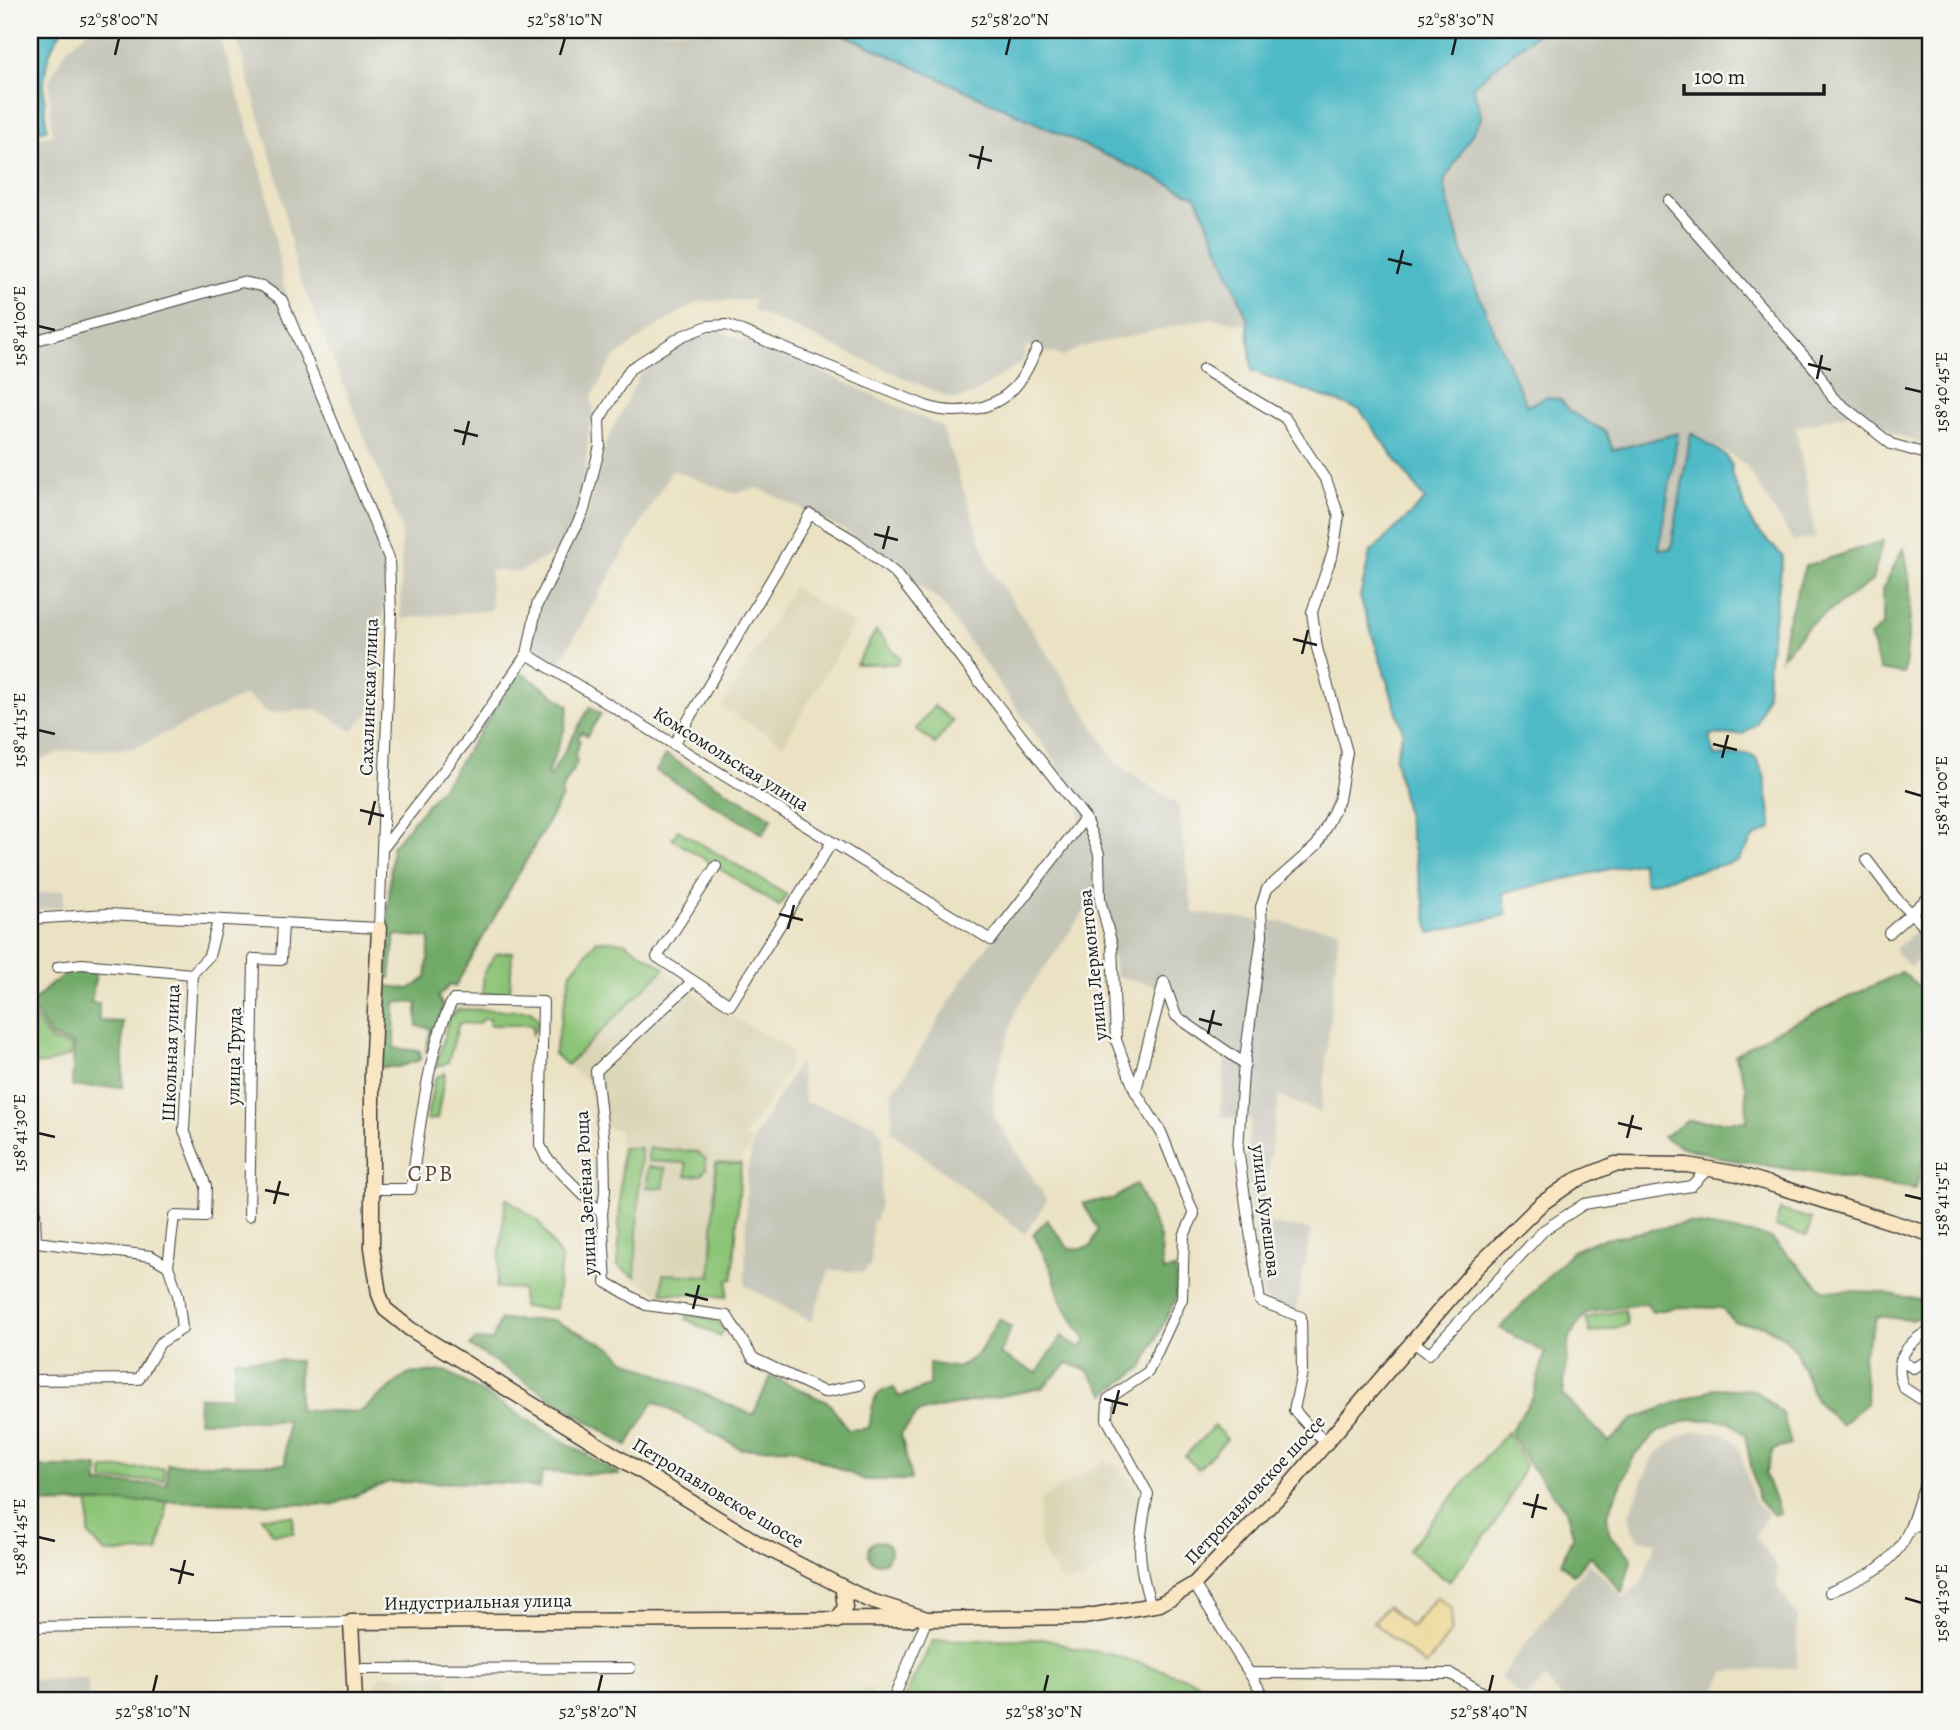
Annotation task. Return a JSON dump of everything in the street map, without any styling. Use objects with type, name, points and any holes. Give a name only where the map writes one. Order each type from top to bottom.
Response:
[{"type":"street","points":[[1669,201],[1817,371],[1833,398],[1891,444],[1930,455]]},
{"type":"street","name":"Сахалинская улица","points":[[30,342],[242,282],[262,286],[282,300],[389,558],[391,615],[384,847],[372,1073],[372,1248],[379,1294],[385,1309],[443,1349]]},
{"type":"street","points":[[384,847],[469,738],[527,654],[537,605],[584,510],[600,446],[600,420],[630,369],[682,336],[708,326],[727,325],[942,412],[968,411],[1013,389],[1037,349]]},
{"type":"street","name":"улица Кулешова","points":[[1203,369],[1285,418],[1327,482],[1339,516],[1333,552],[1312,612],[1317,648],[1347,752],[1339,800],[1317,845],[1268,889],[1261,907],[1262,936],[1245,1064],[1238,1149],[1260,1301],[1301,1317],[1302,1372],[1294,1410],[1328,1443]]},
{"type":"street","name":"улица Лермонтова","points":[[674,744],[810,514],[855,541],[895,573],[1085,817],[1099,854],[1101,900],[1112,945],[1116,1040],[1135,1091],[1161,1132],[1194,1214],[1184,1236],[1182,1299],[1148,1372],[1108,1399],[1107,1419],[1148,1494],[1138,1543],[1140,1570],[1152,1606]]},
{"type":"street","name":"Комсомольская улица","points":[[527,654],[991,940],[1085,817]]},
{"type":"street","points":[[716,866],[657,957],[730,1005],[832,842]]},
{"type":"street","points":[[1867,860],[1896,898],[1914,913],[1930,932]]},
{"type":"street","points":[[1889,933],[1930,896]]},
{"type":"street","points":[[30,919],[107,914],[379,928]]},
{"type":"street","points":[[58,967],[82,964],[192,974],[209,956],[218,921]]},
{"type":"street","name":"улица Труда","points":[[249,1216],[254,960],[281,960],[282,924]]},
{"type":"street","name":"Школьная улица","points":[[30,1380],[139,1379],[160,1343],[181,1329],[178,1295],[168,1266],[174,1216],[205,1217],[206,1186],[184,1130],[192,974]]},
{"type":"street","name":"улица Зелёная Роща","points":[[692,981],[596,1071],[604,1141],[605,1191],[602,1214],[606,1282],[646,1305],[727,1317],[754,1358],[824,1392],[859,1385]]},
{"type":"street","points":[[1135,1091],[1164,982],[1176,1016],[1245,1064]]},
{"type":"street","points":[[372,1189],[411,1189],[433,1065],[447,1011],[453,1000],[543,1002],[540,1145],[546,1157],[602,1214]]},
{"type":"street","points":[[31,1160],[33,1242],[151,1256],[168,1266]]},
{"type":"street","name":"Петропавловское шоссе","points":[[443,1349],[761,1545],[868,1600],[927,1619],[1083,1616],[1152,1606],[1195,1584],[1241,1540],[1328,1443],[1476,1268],[1541,1205],[1574,1181],[1615,1164],[1665,1164],[1708,1169],[1738,1174],[1930,1234]]},
{"type":"street","points":[[1412,1341],[1429,1354],[1544,1230],[1584,1204],[1691,1186],[1708,1169]]},
{"type":"street","points":[[1930,1330],[1910,1344],[1901,1361],[1900,1380],[1904,1388],[1930,1405]]},
{"type":"street","points":[[1901,1361],[1913,1368],[1930,1360]]},
{"type":"street","points":[[1830,1592],[1884,1565],[1894,1556],[1910,1528],[1920,1494],[1930,1474]]},
{"type":"street","points":[[1910,1528],[1930,1522]]},
{"type":"street","points":[[831,1581],[870,1619],[876,1611],[868,1600]]},
{"type":"street","points":[[1195,1584],[1266,1700]]},
{"type":"street","points":[[837,1620],[845,1607],[843,1592]]},
{"type":"street","points":[[893,1700],[927,1619]]},
{"type":"street","name":"Индустриальная улица","points":[[30,1627],[351,1622],[927,1619]]},
{"type":"street","points":[[351,1622],[355,1700]]},
{"type":"street","points":[[353,1669],[630,1668]]},
{"type":"street","points":[[1249,1673],[1451,1674],[1496,1700]]},
{"type":"shaded area","points":[[89,30],[218,30],[265,183],[286,297],[387,535],[379,701],[352,731],[317,709],[269,713],[245,695],[135,748],[64,751],[30,763],[30,139],[52,135],[49,80],[66,50]]},
{"type":"shaded area","points":[[234,30],[834,30],[1197,197],[1257,319],[1243,324],[1210,318],[1082,347],[1063,356],[1026,346],[1023,361],[972,395],[954,400],[753,310],[754,300],[699,301],[649,331],[612,360],[591,399],[596,418],[589,428],[583,503],[556,552],[519,572],[490,570],[491,610],[401,619],[401,527],[296,268],[278,180]]},
{"type":"shaded area","points":[[1543,30],[1930,30],[1930,446],[1896,435],[1859,410],[1796,428],[1816,538],[1794,542],[1744,463],[1691,433],[1671,549],[1659,549],[1679,432],[1614,450],[1607,431],[1571,411],[1562,399],[1546,396],[1528,405],[1481,298],[1452,217],[1446,182],[1484,117],[1475,86]]},
{"type":"shaded area","points":[[719,331],[803,363],[942,427],[991,571],[1052,660],[1116,763],[1178,805],[1193,913],[1339,929],[1321,1113],[1279,1096],[1261,1213],[1263,1223],[1311,1230],[1296,1311],[1264,1299],[1245,1158],[1252,1119],[1220,1117],[1226,1045],[1164,1002],[1158,986],[1116,976],[1102,897],[1093,899],[1017,1007],[994,1084],[994,1117],[1047,1200],[1025,1234],[892,1132],[892,1090],[902,1080],[969,970],[1081,827],[1079,795],[939,600],[844,530],[759,488],[732,493],[672,470],[559,663],[532,645],[539,606],[588,513],[606,442],[640,375],[681,342]]},
{"type":"shaded area","points":[[793,587],[854,624],[784,744],[722,708]]},
{"type":"shaded area","points":[[64,890],[64,906],[30,910],[30,894]]},
{"type":"shaded area","points":[[1919,928],[1930,940],[1930,948],[1910,967],[1894,950]]},
{"type":"shaded area","points":[[597,940],[624,942],[665,968],[704,1001],[782,1044],[792,1054],[789,1068],[745,1138],[751,1141],[750,1151],[742,1157],[733,1279],[728,1280],[727,1297],[658,1293],[616,1267],[619,1130],[595,1126],[589,1083],[554,1054],[571,972]]},
{"type":"shaded area","points":[[799,1062],[805,1102],[874,1123],[883,1137],[880,1202],[876,1220],[872,1220],[871,1264],[864,1272],[829,1270],[811,1322],[745,1285],[747,1172],[754,1138]]},
{"type":"shaded area","points":[[1695,1431],[1724,1433],[1732,1439],[1739,1448],[1754,1502],[1768,1513],[1755,1537],[1777,1566],[1777,1585],[1797,1617],[1797,1668],[1724,1672],[1712,1700],[1563,1700],[1545,1679],[1524,1700],[1500,1677],[1589,1562],[1623,1598],[1642,1582],[1656,1542],[1641,1540],[1632,1530],[1629,1515],[1651,1461],[1658,1452],[1681,1436]]},
{"type":"shaded area","points":[[1104,1461],[1119,1467],[1139,1496],[1129,1550],[1082,1581],[1064,1582],[1049,1564],[1039,1540],[1040,1500]]},
{"type":"shaded area","points":[[381,1675],[448,1675],[449,1700],[372,1700],[372,1688]]},
{"type":"shaded area","points":[[87,1678],[89,1700],[30,1700],[30,1680]]},
{"type":"shaded area","points":[[874,1688],[873,1700],[796,1700],[796,1692]]},
{"type":"green space","points":[[1883,541],[1872,581],[1808,626],[1781,658],[1785,630],[1805,566]]},
{"type":"green space","points":[[1903,548],[1910,595],[1904,674],[1880,670],[1870,636],[1883,625],[1883,589]]},
{"type":"green space","points":[[876,631],[900,658],[898,664],[856,664]]},
{"type":"green space","points":[[518,674],[524,674],[569,706],[564,731],[547,775],[549,778],[590,707],[601,714],[587,736],[582,732],[578,737],[580,741],[575,755],[577,762],[561,792],[562,797],[455,987],[450,985],[438,997],[443,1006],[433,1053],[426,1052],[431,1028],[417,1026],[417,1003],[395,1002],[394,1048],[420,1051],[420,1060],[398,1067],[378,1067],[380,985],[410,989],[426,978],[430,938],[395,935],[390,978],[384,978],[392,847],[449,778]]},
{"type":"green space","points":[[934,706],[953,721],[935,744],[916,729]]},
{"type":"green space","points":[[666,755],[772,818],[763,834],[656,771]]},
{"type":"green space","points":[[678,830],[787,895],[779,906],[672,839]]},
{"type":"green space","points":[[597,940],[624,942],[665,968],[567,1065],[554,1054],[571,972]]},
{"type":"green space","points":[[512,952],[510,994],[482,994],[484,972],[496,954]]},
{"type":"green space","points":[[70,972],[96,972],[91,1003],[99,1003],[99,1021],[123,1022],[123,1087],[72,1087],[74,1044],[52,1038],[30,1005],[52,983]]},
{"type":"green space","points":[[1902,972],[1930,996],[1930,1161],[1923,1159],[1916,1189],[1726,1159],[1685,1148],[1663,1137],[1687,1121],[1747,1121],[1746,1085],[1735,1055],[1770,1034]]},
{"type":"green space","points":[[459,1009],[531,1011],[538,1019],[537,1028],[532,1034],[532,1025],[489,1025],[489,1019],[483,1019],[478,1024],[459,1023],[448,1062],[436,1068],[449,1017]]},
{"type":"green space","points":[[30,1011],[51,1041],[72,1046],[71,1055],[46,1064],[30,1064]]},
{"type":"green space","points":[[445,1073],[437,1119],[426,1120],[435,1078]]},
{"type":"green space","points":[[622,1148],[641,1148],[635,1277],[618,1266]]},
{"type":"green space","points":[[649,1148],[697,1152],[706,1159],[706,1168],[701,1175],[686,1176],[686,1163],[648,1161]]},
{"type":"green space","points":[[716,1163],[741,1164],[733,1279],[728,1280],[727,1297],[662,1293],[663,1274],[711,1276]]},
{"type":"green space","points":[[648,1167],[665,1168],[664,1188],[647,1187]]},
{"type":"green space","points":[[1136,1184],[1160,1237],[1163,1271],[1176,1269],[1176,1298],[1142,1368],[1105,1394],[1088,1371],[1068,1363],[1042,1388],[919,1412],[901,1434],[911,1480],[865,1480],[792,1448],[741,1449],[654,1401],[627,1446],[470,1346],[474,1340],[492,1341],[500,1320],[553,1320],[614,1349],[623,1359],[753,1415],[771,1376],[829,1403],[848,1430],[869,1428],[874,1401],[881,1392],[894,1388],[899,1397],[929,1386],[929,1363],[958,1368],[978,1354],[999,1319],[1011,1327],[1000,1355],[1037,1373],[1062,1336],[1079,1348],[1086,1341],[1061,1301],[1051,1268],[1033,1234],[1047,1220],[1069,1249],[1091,1247],[1098,1229],[1083,1203],[1113,1199]]},
{"type":"green space","points":[[506,1198],[539,1222],[561,1258],[556,1309],[522,1307],[522,1289],[496,1288]]},
{"type":"green space","points":[[1780,1210],[1812,1219],[1807,1236],[1775,1227]]},
{"type":"green space","points":[[1687,1223],[1770,1237],[1823,1290],[1880,1292],[1930,1302],[1930,1313],[1911,1320],[1877,1316],[1863,1355],[1867,1403],[1841,1425],[1816,1401],[1796,1352],[1784,1337],[1764,1326],[1735,1322],[1721,1308],[1679,1307],[1652,1312],[1646,1303],[1586,1313],[1569,1337],[1563,1395],[1609,1442],[1633,1419],[1715,1388],[1755,1390],[1783,1414],[1791,1445],[1773,1450],[1765,1474],[1780,1514],[1774,1515],[1758,1500],[1745,1436],[1730,1421],[1691,1419],[1658,1432],[1635,1454],[1607,1515],[1610,1535],[1632,1558],[1622,1593],[1591,1556],[1573,1574],[1561,1563],[1573,1535],[1566,1510],[1528,1463],[1510,1431],[1533,1397],[1545,1353],[1500,1328],[1572,1251],[1595,1241]]},
{"type":"green space","points":[[1625,1310],[1628,1325],[1590,1333],[1586,1318]]},
{"type":"green space","points":[[688,1314],[710,1319],[725,1328],[720,1337],[686,1319]]},
{"type":"green space","points":[[235,1359],[299,1361],[299,1410],[360,1412],[407,1374],[446,1371],[620,1475],[542,1472],[540,1488],[506,1483],[389,1482],[332,1505],[166,1501],[30,1504],[30,1467],[98,1467],[98,1484],[167,1484],[167,1464],[285,1464],[287,1421],[198,1421],[199,1397],[232,1397]]},
{"type":"green space","points":[[1214,1426],[1227,1439],[1198,1469],[1185,1456]]},
{"type":"green space","points":[[1507,1432],[1525,1465],[1503,1513],[1449,1582],[1408,1550]]},
{"type":"green space","points":[[164,1468],[164,1480],[103,1481],[103,1469]]},
{"type":"green space","points":[[166,1501],[166,1516],[158,1552],[105,1553],[89,1535],[89,1503]]},
{"type":"green space","points":[[293,1516],[294,1533],[273,1534],[261,1517]]},
{"type":"green space","points":[[879,1541],[887,1544],[890,1552],[887,1560],[879,1563],[871,1560],[868,1552],[871,1544]]},
{"type":"green space","points":[[1050,1639],[1065,1646],[1113,1655],[1146,1665],[1243,1700],[903,1700],[933,1640]]},
{"type":"sand","points":[[1437,1597],[1452,1609],[1451,1632],[1426,1666],[1373,1622],[1387,1606],[1411,1627]]},
{"type":"water","points":[[30,30],[62,30],[49,54],[44,78],[47,129],[30,132]]},
{"type":"water","points":[[834,30],[1541,30],[1473,86],[1482,117],[1444,182],[1459,240],[1479,296],[1527,406],[1546,397],[1561,400],[1571,412],[1606,432],[1613,450],[1678,433],[1659,549],[1671,549],[1691,433],[1726,456],[1753,526],[1783,556],[1769,658],[1767,694],[1757,723],[1743,734],[1710,735],[1714,756],[1746,754],[1756,758],[1764,774],[1772,828],[1753,838],[1738,861],[1646,884],[1641,862],[1503,893],[1507,915],[1430,933],[1395,758],[1403,731],[1360,597],[1370,553],[1425,500],[1360,410],[1252,371],[1247,317],[1197,197]]},
{"type":"district","name":"СРВ","points":[[431,1173]]}]
